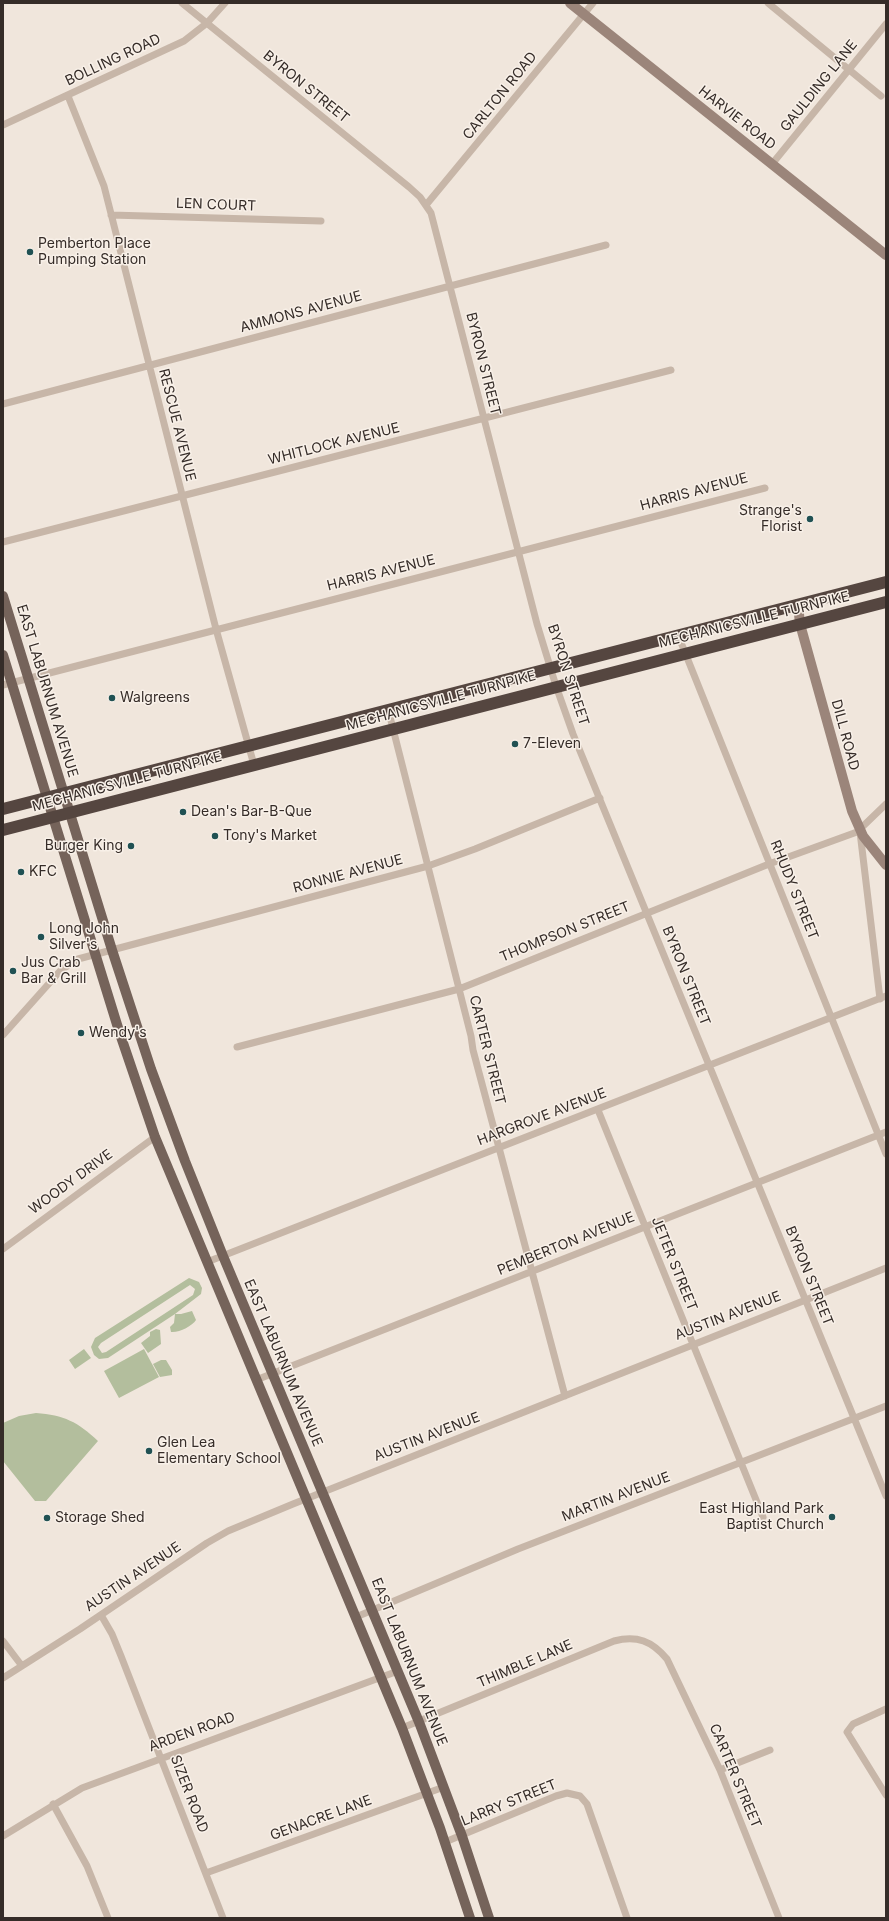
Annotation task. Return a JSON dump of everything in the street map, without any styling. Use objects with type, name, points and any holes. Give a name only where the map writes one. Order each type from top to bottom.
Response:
[{"type":"highway","name":"MECHANICSVILLE TURNPIKE","points":[[3,810],[388,709],[886,582]]},
{"type":"highway","name":"MECHANICSVILLE TURNPIKE","points":[[3,830],[886,602]]},
{"type":"main road","name":"EAST LABURNUM AVENUE","points":[[3,596],[112,950],[151,1069],[185,1161],[272,1373],[419,1722],[462,1836],[488,1918]]},
{"type":"main road","points":[[3,655],[7,683],[25,725],[34,751],[52,817],[130,1068],[155,1137],[402,1728],[445,1842],[470,1918]]},
{"type":"street","name":"BYRON STREET","points":[[182,3],[409,187],[426,205],[431,213],[519,551],[556,686],[572,730],[804,1300],[886,1496]]},
{"type":"street","name":"BOLLING ROAD","points":[[3,125],[184,41],[207,23],[225,3]]},
{"type":"street","name":"HARVIE ROAD","points":[[570,3],[886,256]]},
{"type":"street","name":"CARLTON ROAD","points":[[426,205],[593,3]]},
{"type":"street","points":[[768,3],[881,96]]},
{"type":"street","name":"GAULDING LANE","points":[[772,164],[886,24]]},
{"type":"street","name":"RESCUE AVENUE","points":[[68,96],[104,186],[148,365],[216,629],[254,765]]},
{"type":"street","name":"LEN COURT","points":[[111,215],[321,221]]},
{"type":"street","name":"AMMONS AVENUE","points":[[3,404],[606,245]]},
{"type":"street","name":"WHITLOCK AVENUE","points":[[3,542],[671,370]]},
{"type":"street","name":"HARRIS AVENUE","points":[[7,683],[765,488]]},
{"type":"street","name":"DILL ROAD","points":[[798,604],[800,624],[845,789],[860,830],[867,842],[886,865]]},
{"type":"street","name":"RHUDY STREET","points":[[678,635],[886,1154]]},
{"type":"street","name":"CARTER STREET","points":[[388,709],[473,1050],[565,1396]]},
{"type":"street","name":"RONNIE AVENUE","points":[[3,1035],[61,970],[78,959],[428,866],[475,849],[600,798]]},
{"type":"street","name":"THOMPSON STREET","points":[[237,1047],[459,989],[647,912],[860,830],[886,804]]},
{"type":"street","points":[[860,830],[883,997]]},
{"type":"street","name":"HARGROVE AVENUE","points":[[207,1262],[883,997]]},
{"type":"street","name":"JETER STREET","points":[[598,1110],[763,1517]]},
{"type":"street","name":"PEMBERTON AVENUE","points":[[256,1380],[886,1132]]},
{"type":"street","name":"WOODY DRIVE","points":[[3,1249],[155,1137]]},
{"type":"street","name":"AUSTIN AVENUE","points":[[3,1678],[101,1615],[207,1543],[258,1518],[886,1268]]},
{"type":"street","name":"MARTIN AVENUE","points":[[356,1617],[518,1549],[886,1406]]},
{"type":"street","name":"SIZER ROAD","points":[[101,1615],[115,1641],[224,1918]]},
{"type":"street","name":"THIMBLE LANE","points":[[402,1728],[614,1641],[635,1638],[647,1642],[659,1649]]},
{"type":"street","points":[[3,1641],[22,1666]]},
{"type":"street","name":"CARTER STREET","points":[[659,1649],[667,1659],[720,1770],[779,1918]]},
{"type":"street","name":"ARDEN ROAD","points":[[3,1836],[53,1804],[82,1788],[161,1757],[398,1671]]},
{"type":"street","points":[[886,1709],[853,1724],[848,1729],[848,1734],[886,1794]]},
{"type":"street","points":[[720,1770],[770,1750]]},
{"type":"street","name":"GENACRE LANE","points":[[206,1873],[444,1787]]},
{"type":"street","name":"LARRY STREET","points":[[445,1842],[556,1796],[574,1793],[583,1798],[587,1804],[628,1918]]},
{"type":"street","points":[[53,1804],[87,1866],[108,1918]]},
{"type":"green space","points":[[189,1278],[199,1282],[202,1288],[201,1294],[175,1314],[108,1358],[99,1359],[94,1355],[91,1347],[95,1338]],"holes":[[[190,1285],[195,1289],[193,1295],[106,1352],[102,1353],[98,1347],[101,1343]]]},
{"type":"green space","points":[[192,1311],[196,1320],[192,1325],[185,1329],[171,1332],[170,1327],[174,1323],[175,1314]]},
{"type":"green space","points":[[156,1329],[160,1330],[161,1344],[148,1353],[141,1343],[150,1336],[150,1332]]},
{"type":"green space","points":[[84,1349],[91,1358],[75,1369],[69,1360]]},
{"type":"green space","points":[[144,1349],[159,1377],[119,1398],[104,1371]]},
{"type":"green space","points":[[161,1360],[166,1360],[172,1370],[172,1375],[160,1377],[153,1364]]},
{"type":"green space","points":[[36,1413],[63,1418],[77,1424],[98,1441],[46,1501],[35,1501],[3,1461],[3,1423],[19,1416]]},
{"type":"place","name":"Pemberton Place Pumping Station","points":[[30,252]]},
{"type":"place","name":"Strange's Florist","points":[[810,519]]},
{"type":"place","name":"Walgreens","points":[[112,698]]},
{"type":"place","name":"7-Eleven","points":[[515,744]]},
{"type":"place","name":"Dean's Bar-B-Que","points":[[183,812]]},
{"type":"place","name":"Tony's Market","points":[[215,836]]},
{"type":"place","name":"Burger King","points":[[131,846]]},
{"type":"place","name":"KFC","points":[[21,872]]},
{"type":"place","name":"Long John Silver's","points":[[41,937]]},
{"type":"place","name":"Jus Crab Bar & Grill","points":[[13,971]]},
{"type":"place","name":"Wendy's","points":[[81,1033]]},
{"type":"place","name":"Glen Lea Elementary School","points":[[149,1451]]},
{"type":"place","name":"East Highland Park Baptist Church","points":[[832,1517]]},
{"type":"place","name":"Storage Shed","points":[[47,1518]]}]
